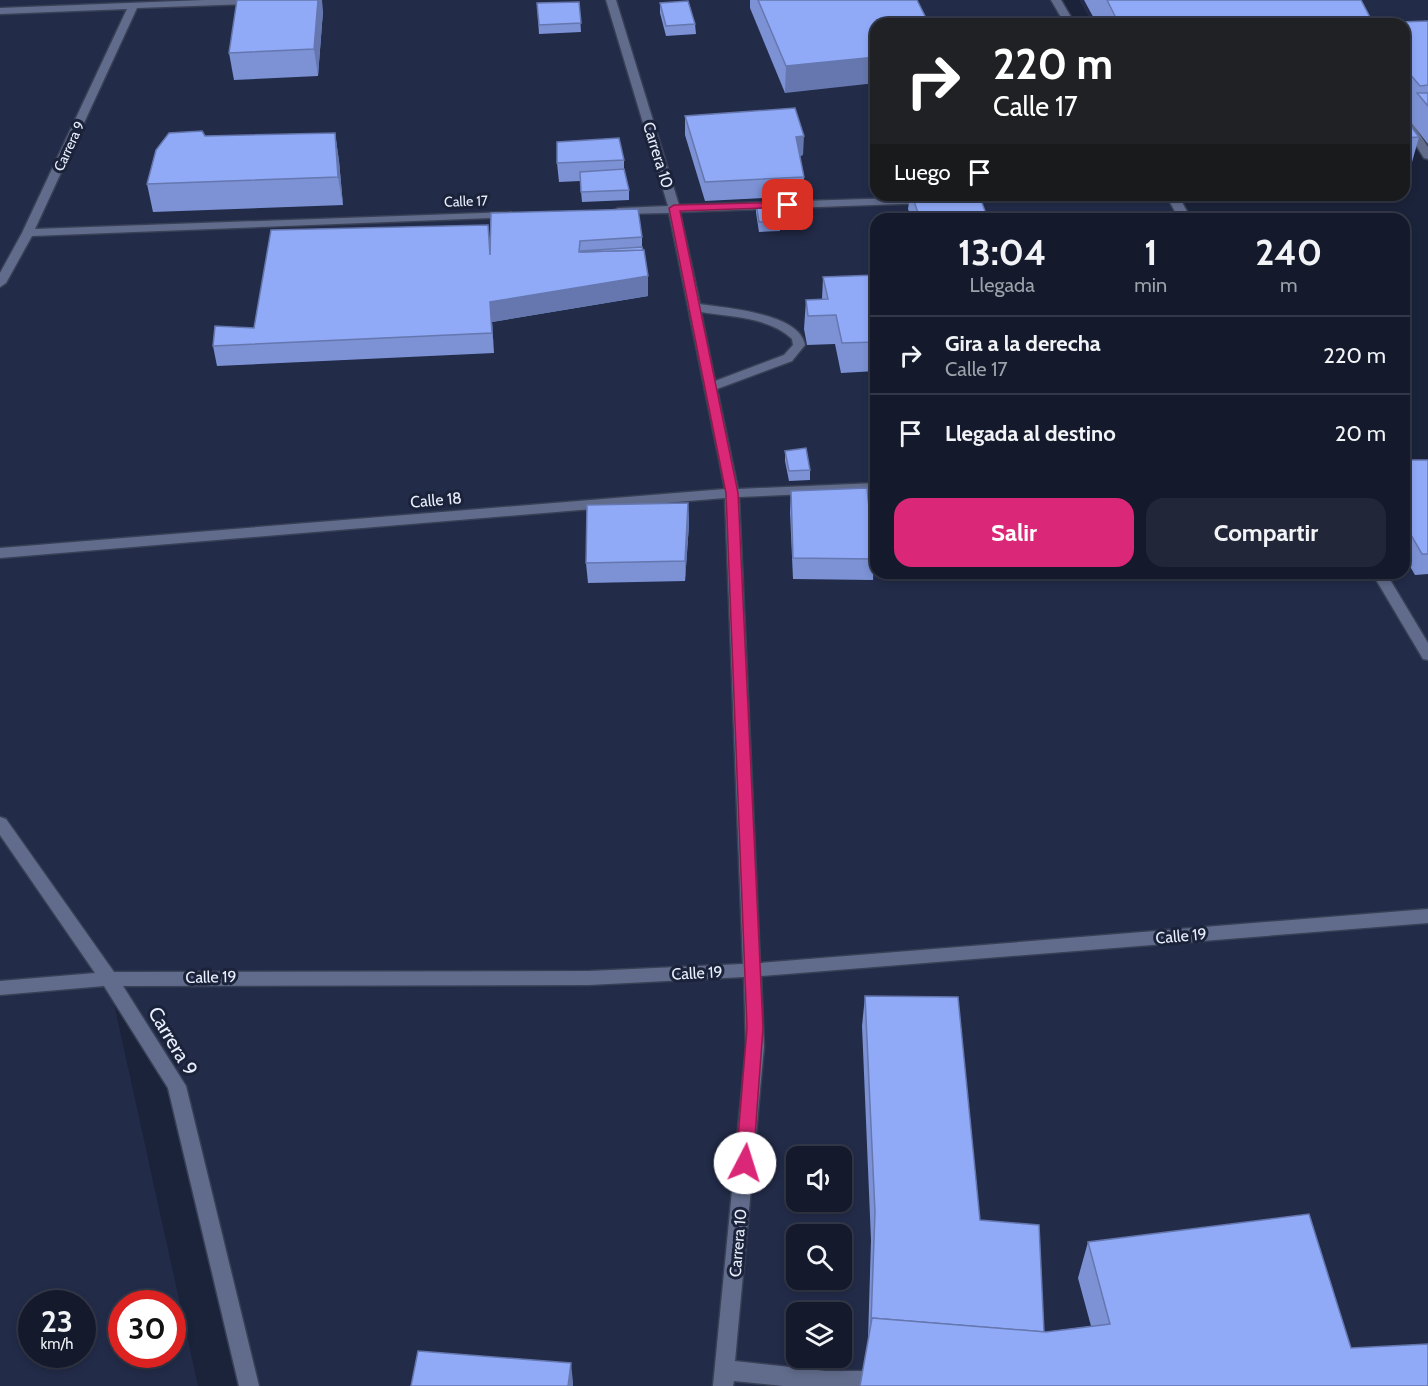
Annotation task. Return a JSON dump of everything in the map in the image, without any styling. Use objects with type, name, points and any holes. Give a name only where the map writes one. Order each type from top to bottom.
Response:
[{"type":"street","points":[[0,11],[277,0]]},
{"type":"street","name":"Carrera 10","points":[[611,0],[674,208],[732,493],[754,970],[755,1047],[725,1378]]},
{"type":"street","points":[[1056,0],[1066,18]]},
{"type":"street","name":"Carrera 9","points":[[0,283],[28,233],[133,7]]},
{"type":"street","points":[[1410,128],[1428,156]]},
{"type":"street","points":[[603,211],[876,201]]},
{"type":"street","name":"Calle 17","points":[[28,233],[520,214]]},
{"type":"street","points":[[694,307],[754,318],[786,327],[798,338],[799,345],[788,358],[711,387]]},
{"type":"street","name":"Calle 18","points":[[0,553],[732,493],[870,488]]},
{"type":"street","points":[[1383,579],[1428,655]]},
{"type":"street","name":"Carrera 9","points":[[0,823],[109,979],[177,1086],[249,1386]]},
{"type":"street","name":"Calle 19","points":[[0,988],[109,979],[589,978],[754,970],[1428,916]]},
{"type":"street","points":[[725,1378],[863,1382]]},
{"type":"shaded area","points":[[0,0],[1056,0],[1066,18],[870,18],[870,201],[1175,201],[1182,213],[870,213],[870,579],[1410,579],[1410,469],[1428,469],[1428,1386],[249,1386],[177,1086],[109,981],[177,1290],[108,1290],[108,1368],[186,1368],[186,1331],[198,1386],[0,1386]]},
{"type":"shaded area","points":[[1079,0],[1428,0],[1428,55],[1410,32],[1410,18],[1090,18]]},
{"type":"building","points":[[237,0],[318,0],[314,49],[229,53]]},
{"type":"building","points":[[758,0],[917,0],[926,18],[870,18],[870,58],[786,66]]},
{"type":"building","points":[[1107,0],[1361,0],[1370,18],[1116,18]]},
{"type":"building","points":[[688,1],[695,24],[666,26],[660,3]]},
{"type":"building","points":[[579,2],[581,23],[539,25],[537,3]]},
{"type":"building","points":[[1428,21],[1428,85],[1420,86],[1410,74],[1410,22]]},
{"type":"building","points":[[1417,93],[1428,93],[1428,106]]},
{"type":"building","points":[[795,108],[804,136],[796,137],[804,177],[705,182],[685,116]]},
{"type":"building","points":[[1410,125],[1419,137],[1410,138]]},
{"type":"building","points":[[202,131],[205,136],[335,133],[338,177],[147,184],[156,150],[169,133]]},
{"type":"building","points":[[619,138],[624,160],[557,163],[557,142]]},
{"type":"building","points":[[624,169],[629,190],[581,192],[580,172]]},
{"type":"building","points":[[914,201],[981,201],[986,213],[918,213]]},
{"type":"building","points":[[776,202],[780,221],[759,222],[756,203]]},
{"type":"building","points":[[638,209],[642,237],[580,241],[579,252],[644,250],[648,276],[490,302],[492,333],[213,346],[215,326],[254,328],[271,230],[488,225],[490,255],[491,213]]},
{"type":"building","points":[[642,247],[643,250],[581,252],[581,251]]},
{"type":"building","points":[[870,275],[870,342],[842,343],[836,315],[808,316],[806,300],[828,299],[823,277]]},
{"type":"building","points":[[806,448],[810,470],[789,471],[785,451]]},
{"type":"building","points":[[1410,460],[1428,460],[1428,554],[1422,554],[1410,533]]},
{"type":"building","points":[[867,488],[870,559],[793,558],[791,491]]},
{"type":"building","points":[[688,503],[685,561],[586,563],[587,505]]},
{"type":"building","points":[[865,996],[958,997],[980,1220],[1039,1225],[1044,1332],[872,1318],[871,1323],[875,1212]]},
{"type":"building","points":[[1309,1214],[1351,1348],[1428,1344],[1428,1386],[860,1386],[872,1318],[1046,1332],[1110,1324],[1088,1242]]},
{"type":"building","points":[[418,1351],[571,1363],[568,1386],[411,1386]]},
{"type":"route","points":[[745,1163],[755,1047],[754,970],[732,493],[674,208],[788,205]]}]
